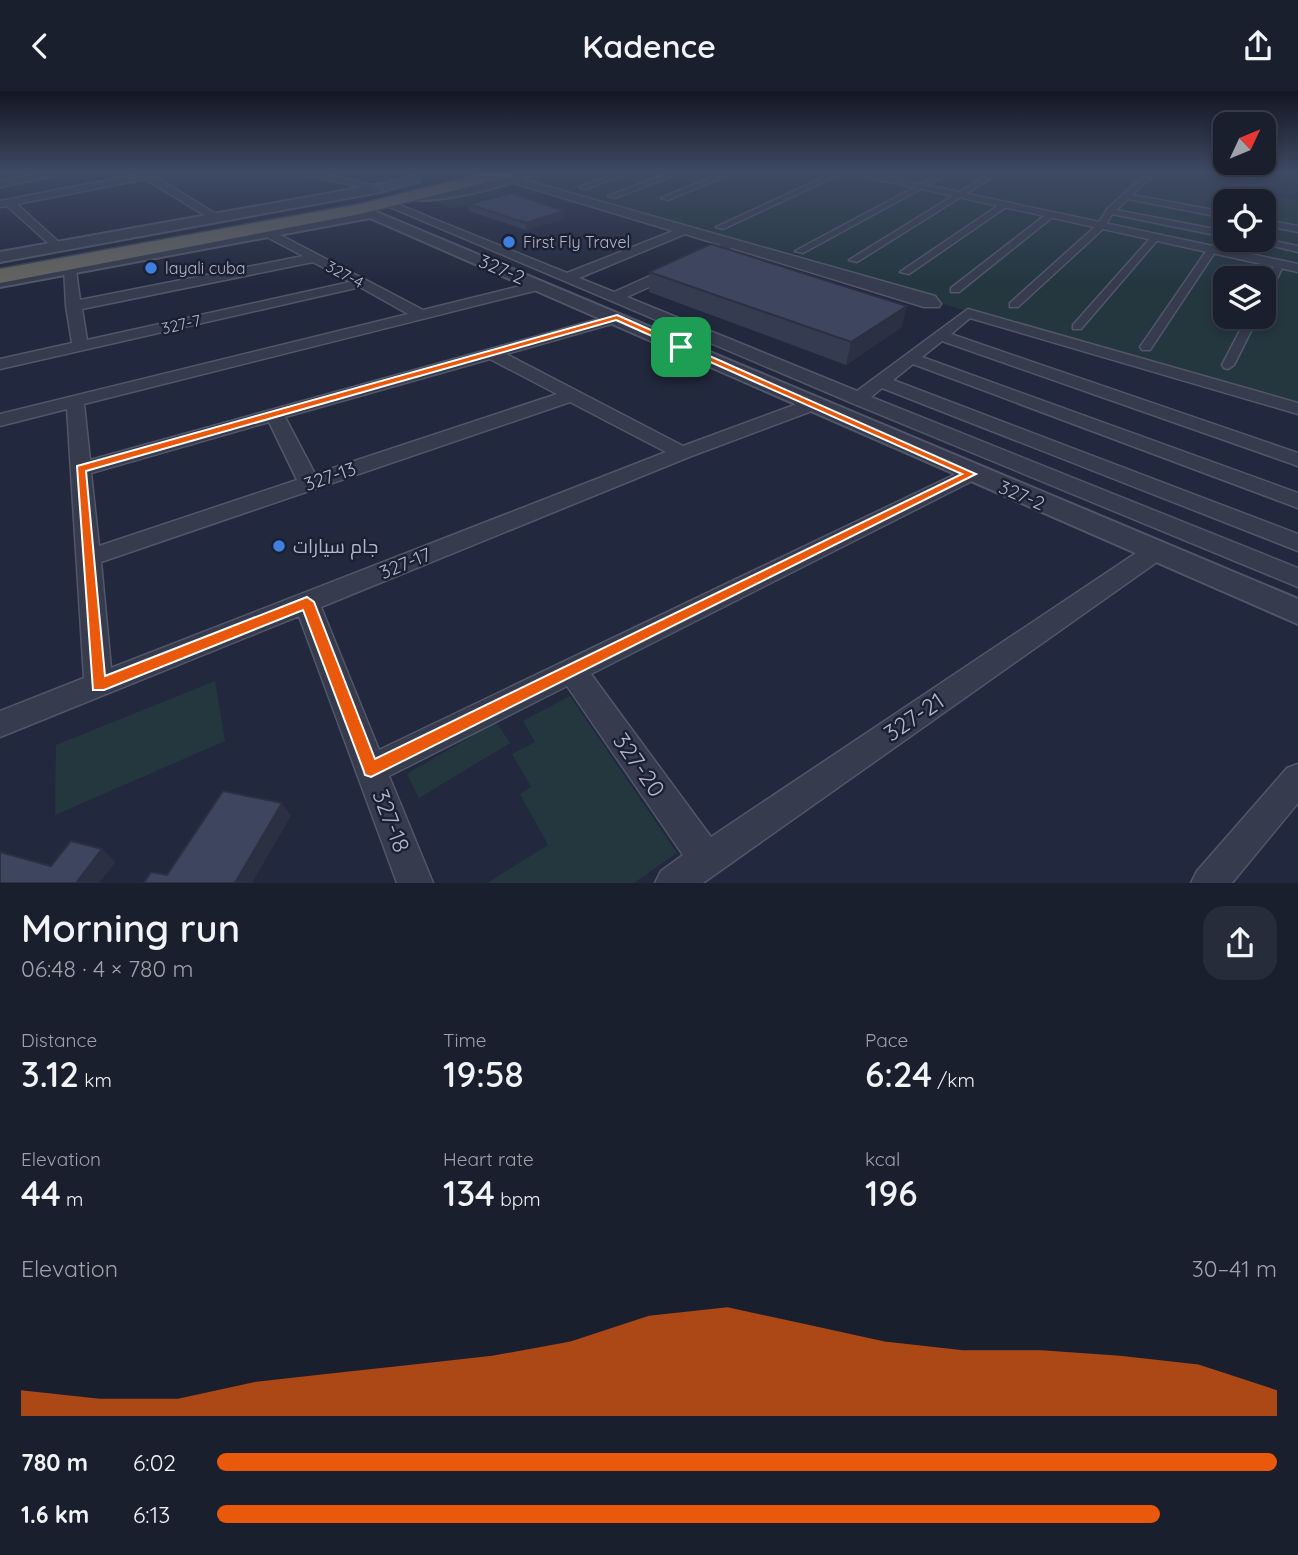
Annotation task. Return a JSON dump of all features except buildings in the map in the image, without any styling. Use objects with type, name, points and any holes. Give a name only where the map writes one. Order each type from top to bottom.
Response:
[{"type":"highway","points":[[0,276],[134,246],[319,210]]},
{"type":"highway","points":[[0,264],[134,246],[319,210]]},
{"type":"street","points":[[13,210],[57,247]]},
{"type":"street","points":[[203,210],[218,219]]},
{"type":"street","points":[[0,282],[69,270],[218,219],[288,210]]},
{"type":"street","points":[[0,257],[57,247],[134,246],[269,233],[343,210]]},
{"type":"street","name":"327-2","points":[[403,210],[541,285],[618,303],[811,405],[1298,612]]},
{"type":"street","points":[[410,210],[572,276],[618,303],[1298,543]]},
{"type":"street","points":[[619,210],[917,295],[930,299],[934,304],[1298,409]]},
{"type":"street","points":[[720,227],[758,210]]},
{"type":"street","points":[[800,251],[879,210]]},
{"type":"street","points":[[854,260],[938,210]]},
{"type":"street","points":[[905,272],[998,210]]},
{"type":"street","points":[[1028,210],[1298,268]]},
{"type":"street","points":[[1014,305],[1101,226],[1110,211],[1213,232]]},
{"type":"street","points":[[955,290],[1051,215]]},
{"type":"street","points":[[1276,224],[1298,229]]},
{"type":"street","points":[[572,276],[685,230]]},
{"type":"street","name":"327-4","points":[[269,233],[422,315]]},
{"type":"street","points":[[1077,327],[1156,237]]},
{"type":"street","points":[[81,469],[491,353],[618,303],[731,244]]},
{"type":"street","points":[[1276,245],[1298,249]]},
{"type":"street","points":[[1146,347],[1212,249]]},
{"type":"street","points":[[73,306],[247,290],[314,258]]},
{"type":"street","points":[[1276,270],[1279,264]]},
{"type":"street","points":[[69,270],[80,347]]},
{"type":"street","name":"327-7","points":[[0,364],[80,347],[247,290],[362,283]]},
{"type":"street","points":[[0,420],[541,285]]},
{"type":"street","points":[[868,391],[968,313]]},
{"type":"street","points":[[1228,365],[1246,329]]},
{"type":"street","points":[[940,335],[1298,460]]},
{"type":"street","points":[[491,353],[682,453]]},
{"type":"street","points":[[911,358],[1298,501]]},
{"type":"street","points":[[868,391],[1298,566]]},
{"type":"street","points":[[868,391],[1298,578]]},
{"type":"street","name":"327-13","points":[[88,558],[572,395]]},
{"type":"street","points":[[75,401],[99,685]]},
{"type":"street","name":"327-17","points":[[0,724],[682,453],[811,405]]},
{"type":"street","points":[[274,414],[309,483]]},
{"type":"street","points":[[371,769],[971,474]]},
{"type":"street","name":"327-21","points":[[673,883],[1156,551]]},
{"type":"street","name":"327-18","points":[[307,602],[415,883]]},
{"type":"street","name":"327-20","points":[[572,670],[707,860]]},
{"type":"street","points":[[1209,883],[1298,779]]},
{"type":"shaded area","points":[[623,210],[1213,210],[1213,252],[1276,252],[1276,210],[1298,210],[1298,408]]},
{"type":"shaded area","points":[[215,681],[225,741],[55,815],[56,745]]},
{"type":"shaded area","points":[[570,696],[677,853],[634,883],[487,883],[548,845],[520,794],[531,787],[512,754],[535,742],[523,721]]},
{"type":"shaded area","points":[[496,722],[510,743],[419,798],[407,774]]},
{"type":"place","name":"First Fly Travel","points":[[509,242]]},
{"type":"place","name":"layali cuba","points":[[151,268]]},
{"type":"place","name":"جام سيارات","points":[[279,546]]},
{"type":"route","points":[[617,317],[681,347],[971,474],[371,769],[307,602],[99,685],[81,469],[617,317]]}]
